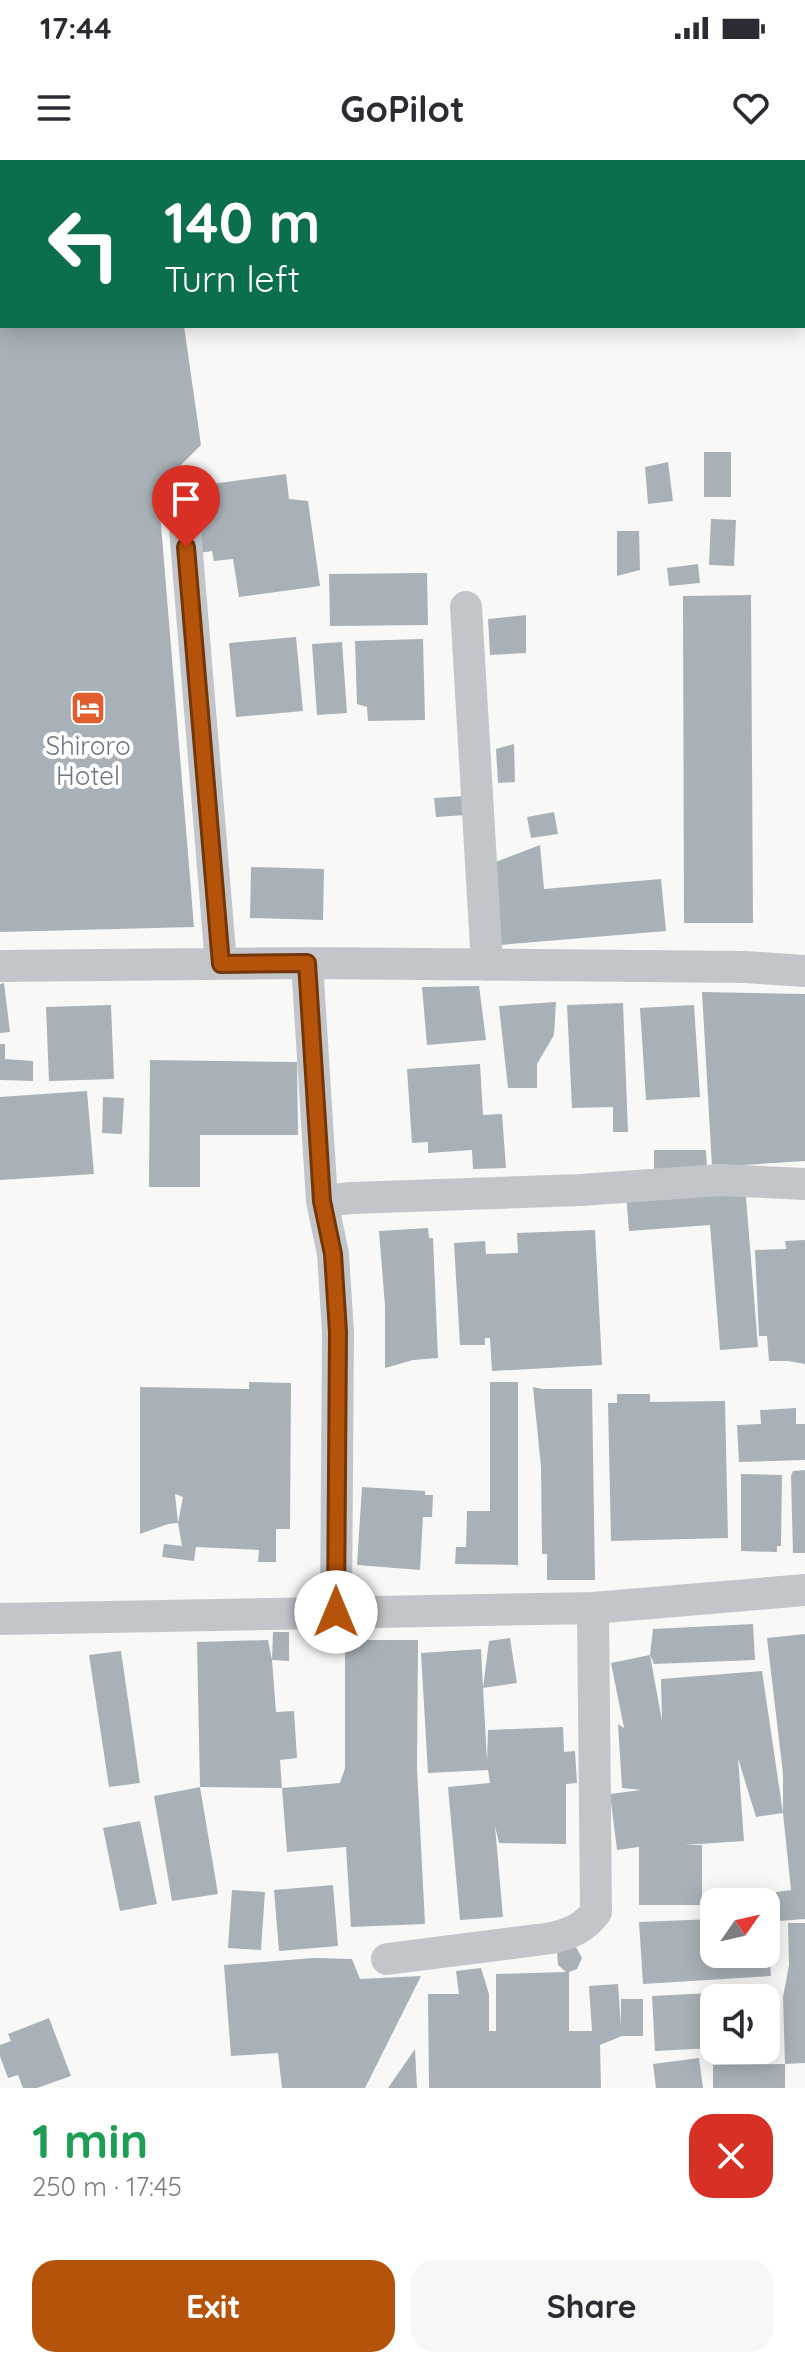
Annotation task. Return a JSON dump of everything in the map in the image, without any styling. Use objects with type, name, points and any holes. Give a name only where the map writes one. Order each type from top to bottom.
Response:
[{"type":"street","points":[[184,517],[221,964]]},
{"type":"street","points":[[466,607],[487,965]]},
{"type":"street","points":[[307,963],[322,1201],[333,1254],[338,1332],[336,1612]]},
{"type":"street","points":[[0,966],[307,963],[745,967],[805,971]]},
{"type":"street","points":[[322,1201],[581,1190],[720,1180],[805,1184]]},
{"type":"street","points":[[0,1619],[593,1608],[805,1590]]},
{"type":"street","points":[[387,1959],[552,1938],[573,1932],[588,1923],[596,1912],[593,1608]]},
{"type":"building","name":"Shiroro Hotel","points":[[0,328],[184,328],[201,445],[158,488],[194,927],[0,932]]},
{"type":"building","points":[[704,452],[731,452],[731,497],[704,497]]},
{"type":"building","points":[[668,462],[673,501],[648,504],[645,467]]},
{"type":"building","points":[[286,474],[289,499],[308,501],[320,586],[239,597],[233,559],[214,561],[212,551],[199,553],[191,498],[213,495],[211,484]]},
{"type":"building","points":[[711,519],[736,520],[734,566],[709,565]]},
{"type":"building","points":[[617,531],[639,531],[640,570],[617,576]]},
{"type":"building","points":[[698,564],[700,583],[669,586],[667,568]]},
{"type":"building","points":[[427,573],[428,625],[330,626],[329,574]]},
{"type":"building","points":[[751,595],[753,923],[684,923],[683,596]]},
{"type":"building","points":[[526,615],[526,653],[490,655],[488,619]]},
{"type":"building","points":[[296,637],[303,711],[236,717],[229,643]]},
{"type":"building","points":[[423,639],[425,720],[368,721],[367,707],[357,704],[355,641]]},
{"type":"building","points":[[342,642],[347,713],[317,715],[312,644]]},
{"type":"building","points":[[514,744],[515,782],[498,783],[496,749]]},
{"type":"building","points":[[464,796],[466,815],[436,817],[434,798]]},
{"type":"building","points":[[554,812],[558,834],[531,838],[527,817]]},
{"type":"building","points":[[540,845],[544,889],[661,879],[666,931],[500,945],[493,863]]},
{"type":"building","points":[[251,867],[324,869],[323,920],[250,918]]},
{"type":"building","points":[[4,983],[10,1032],[0,1033],[0,984]]},
{"type":"building","points":[[479,986],[486,1040],[427,1045],[422,987]]},
{"type":"building","points":[[702,992],[805,994],[805,1161],[712,1167]]},
{"type":"building","points":[[556,1002],[554,1035],[537,1064],[537,1088],[508,1088],[499,1006]]},
{"type":"building","points":[[623,1003],[628,1132],[613,1132],[613,1107],[572,1108],[567,1005]]},
{"type":"building","points":[[111,1005],[114,1079],[49,1081],[46,1007]]},
{"type":"building","points":[[694,1005],[700,1097],[646,1100],[640,1008]]},
{"type":"building","points":[[0,1044],[5,1044],[5,1059],[33,1061],[33,1081],[0,1080]]},
{"type":"building","points":[[150,1060],[297,1062],[298,1135],[200,1135],[200,1187],[149,1187]]},
{"type":"building","points":[[480,1064],[483,1115],[502,1114],[506,1168],[473,1169],[472,1150],[428,1153],[428,1142],[412,1143],[407,1069]]},
{"type":"building","points":[[87,1091],[94,1174],[0,1180],[0,1097]]},
{"type":"building","points":[[103,1097],[124,1098],[122,1134],[102,1133]]},
{"type":"building","points":[[654,1150],[706,1150],[707,1169],[654,1170]]},
{"type":"building","points":[[745,1185],[758,1347],[720,1350],[710,1225],[629,1231],[626,1193]]},
{"type":"building","points":[[428,1228],[429,1238],[433,1238],[438,1358],[413,1360],[385,1368],[385,1306],[379,1231]]},
{"type":"building","points":[[595,1230],[602,1365],[492,1371],[490,1338],[485,1338],[485,1345],[460,1345],[454,1243],[485,1241],[486,1254],[518,1253],[517,1233]]},
{"type":"building","points":[[805,1240],[805,1364],[769,1361],[767,1336],[759,1336],[755,1250],[786,1249],[785,1241]]},
{"type":"building","points":[[249,1382],[291,1383],[290,1529],[276,1529],[276,1562],[258,1562],[259,1550],[196,1547],[194,1561],[162,1557],[164,1544],[182,1546],[178,1523],[140,1534],[140,1387],[249,1389]],"holes":[[[175,1494],[183,1497],[178,1523]]]},
{"type":"building","points":[[490,1382],[518,1382],[518,1565],[455,1564],[456,1547],[466,1547],[467,1511],[490,1511]]},
{"type":"building","points":[[533,1387],[592,1389],[595,1580],[547,1580],[547,1554],[542,1554],[541,1467]]},
{"type":"building","points":[[617,1394],[650,1394],[650,1402],[725,1401],[728,1538],[611,1541],[608,1403],[617,1403]]},
{"type":"building","points":[[796,1408],[796,1424],[805,1424],[805,1460],[739,1462],[737,1425],[761,1424],[760,1410]]},
{"type":"building","points":[[805,1470],[805,1553],[793,1553],[791,1476],[793,1471]]},
{"type":"building","points":[[741,1474],[782,1475],[781,1546],[777,1546],[777,1552],[741,1551]]},
{"type":"building","points":[[362,1487],[425,1491],[425,1495],[433,1495],[432,1517],[423,1517],[420,1570],[357,1565]]},
{"type":"building","points":[[753,1624],[755,1660],[654,1664],[650,1655],[653,1629]]},
{"type":"building","points":[[273,1632],[289,1632],[289,1661],[272,1660]]},
{"type":"building","points":[[805,1634],[805,1919],[780,1921],[780,1891],[791,1890],[783,1813],[783,1774],[767,1638]]},
{"type":"building","points":[[510,1638],[517,1683],[483,1688],[489,1641]]},
{"type":"building","points":[[268,1640],[276,1712],[294,1711],[297,1758],[280,1760],[282,1788],[200,1787],[197,1642]]},
{"type":"building","points":[[345,1640],[418,1640],[417,1768],[425,1924],[351,1927],[346,1847],[287,1852],[282,1788],[340,1783],[345,1768]]},
{"type":"building","points":[[481,1649],[487,1761],[488,1730],[563,1727],[564,1752],[575,1751],[577,1783],[566,1784],[566,1844],[499,1843],[495,1826],[503,1917],[460,1920],[448,1787],[490,1783],[488,1770],[428,1773],[421,1653]]},
{"type":"building","points":[[121,1651],[140,1783],[109,1787],[89,1655]]},
{"type":"building","points":[[650,1655],[662,1721],[661,1679],[762,1671],[783,1813],[756,1817],[738,1758],[744,1841],[684,1845],[702,1845],[700,1905],[639,1905],[639,1847],[617,1850],[610,1794],[641,1790],[622,1788],[618,1724],[624,1728],[611,1663]]},
{"type":"building","points":[[200,1787],[218,1894],[172,1901],[154,1796]]},
{"type":"building","points":[[140,1821],[157,1904],[120,1911],[103,1828]]},
{"type":"building","points":[[333,1885],[338,1946],[279,1951],[274,1890]]},
{"type":"building","points":[[232,1890],[265,1892],[261,1950],[228,1948]]},
{"type":"building","points":[[700,1920],[700,1968],[770,1968],[771,1976],[643,1984],[639,1922]]},
{"type":"building","points":[[788,1923],[805,1923],[805,2063],[785,2064],[783,1997],[789,1965]]},
{"type":"building","points":[[576,1947],[582,1958],[577,1969],[569,1972],[569,2031],[592,2031],[589,1986],[618,1984],[621,2026],[621,1999],[643,1999],[643,2036],[622,2036],[600,2045],[601,2088],[429,2088],[428,1994],[459,1994],[456,1971],[481,1968],[489,1994],[489,2031],[496,2031],[496,1974],[566,1972],[558,1965],[557,1952]]},
{"type":"building","points":[[313,1958],[352,1959],[360,1979],[421,1976],[365,2088],[282,2088],[278,2053],[231,2056],[224,1965]]},
{"type":"building","points":[[700,1993],[700,2049],[655,2051],[652,1996]]},
{"type":"building","points":[[49,2018],[71,2076],[37,2088],[23,2088],[18,2075],[8,2078],[0,2056],[0,2045],[11,2041],[8,2034]]},
{"type":"building","points":[[415,2049],[417,2088],[388,2088]]},
{"type":"building","points":[[699,2058],[703,2088],[656,2088],[653,2064]]},
{"type":"building","points":[[785,2064],[785,2088],[713,2088],[713,2065]]},
{"type":"place","name":"Shiroro Hotel","points":[[88,708]]},
{"type":"route","points":[[186,547],[221,964],[307,963],[322,1201],[333,1254],[338,1332],[336,1612]]}]
